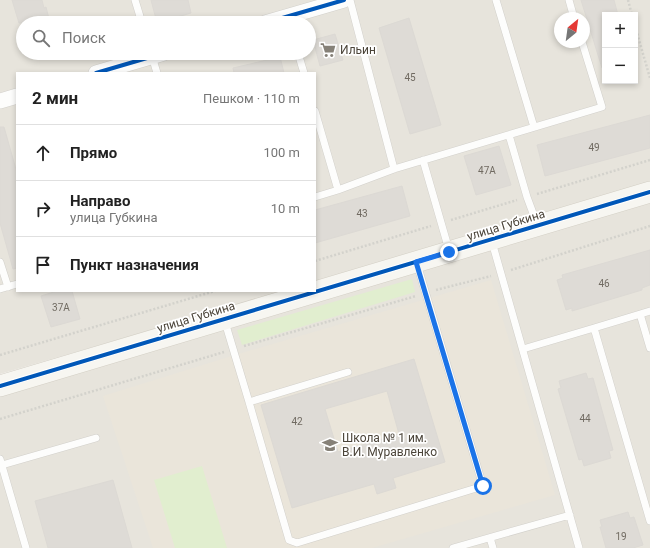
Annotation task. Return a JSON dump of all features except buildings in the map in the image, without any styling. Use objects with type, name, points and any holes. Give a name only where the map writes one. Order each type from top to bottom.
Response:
[{"type":"street","points":[[299,16],[344,0]]},
{"type":"street","points":[[99,72],[136,60]]},
{"type":"street","points":[[0,101],[16,96]]},
{"type":"street","name":"улица Губкина","points":[[316,292],[650,192]]},
{"type":"street","name":"улица Губкина","points":[[0,386],[315,292]]},
{"type":"lane","points":[[135,0],[140,16]]},
{"type":"lane","points":[[350,0],[394,169]]},
{"type":"lane","points":[[496,0],[534,127]]},
{"type":"lane","points":[[569,0],[572,12]]},
{"type":"lane","points":[[316,197],[394,169],[602,107],[584,48]]},
{"type":"lane","points":[[156,60],[157,72]]},
{"type":"lane","points":[[300,60],[304,72]]},
{"type":"lane","points":[[316,114],[338,190]]},
{"type":"lane","points":[[509,135],[527,197],[538,226]]},
{"type":"lane","points":[[423,160],[449,252]]},
{"type":"lane","points":[[492,240],[579,548]]},
{"type":"lane","points":[[0,262],[8,287]]},
{"type":"lane","points":[[224,319],[290,540],[297,543],[483,486],[416,262]]},
{"type":"lane","points":[[0,289],[16,284]]},
{"type":"lane","points":[[523,349],[650,312]]},
{"type":"lane","points":[[640,314],[650,348]]},
{"type":"lane","points":[[594,328],[650,522]]},
{"type":"lane","points":[[249,402],[348,372]]},
{"type":"lane","points":[[26,548],[1,462],[96,438]]},
{"type":"lane","points":[[453,548],[570,515]]},
{"type":"lane","points":[[490,538],[493,548]]},
{"type":"path","points":[[628,0],[631,12]]},
{"type":"path","points":[[638,36],[650,78]]},
{"type":"path","points":[[316,261],[650,160]]},
{"type":"path","points":[[0,419],[425,293],[501,273],[650,226]]},
{"type":"path","points":[[0,356],[212,292]]},
{"type":"shaded area","points":[[0,0],[650,0],[650,184],[316,282],[316,72],[16,72],[16,292],[281,292],[0,374]]},
{"type":"shaded area","points":[[650,201],[650,548],[0,548],[0,396]]},
{"type":"shaded area","name":"Школа № 1 им. В.И. Муравленко","points":[[491,280],[555,495],[372,548],[153,548],[103,396],[235,355]]},
{"type":"green space","points":[[412,279],[415,292],[242,345],[237,330]]},
{"type":"green space","points":[[202,466],[227,548],[175,548],[154,480]]},
{"type":"cycle path","points":[[289,16],[344,0]]},
{"type":"cycle path","points":[[99,72],[140,60]]},
{"type":"cycle path","points":[[0,386],[650,192]]},
{"type":"place","name":"Ильин","points":[[328,50]]},
{"type":"place","name":"Школа № 1 им. В.И. Муравленко","points":[[330,445]]},
{"type":"route","points":[[449,252],[416,262],[483,486]]}]
